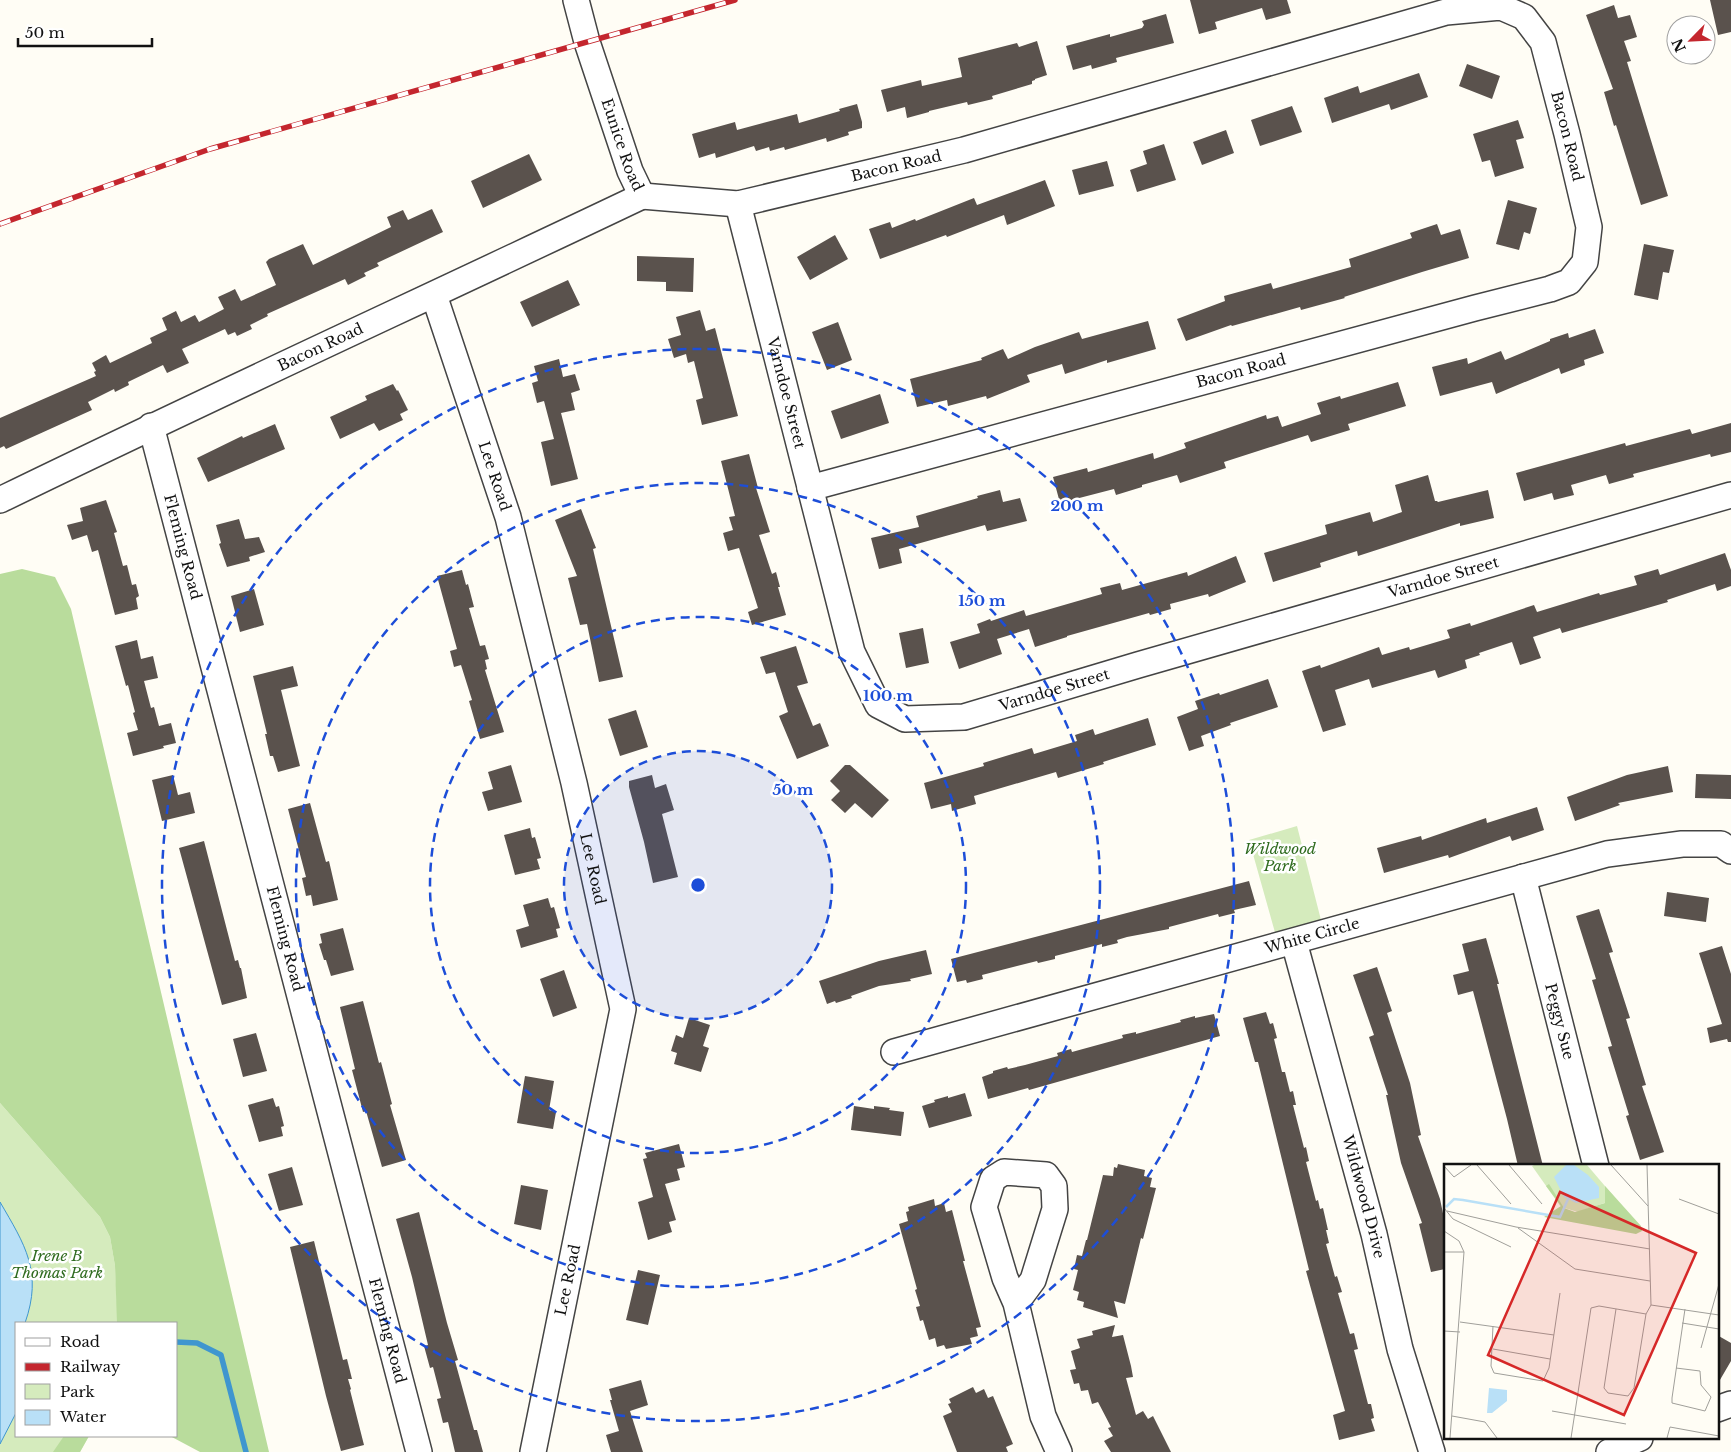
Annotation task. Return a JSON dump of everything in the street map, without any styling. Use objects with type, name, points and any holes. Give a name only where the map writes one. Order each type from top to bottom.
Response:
[{"type":"street","name":"Eunice Road","points":[[576,0],[587,42],[630,171],[642,196],[738,204]]},
{"type":"street","name":"Bacon Road","points":[[738,204],[964,150],[1446,12],[1501,7],[1524,17],[1542,42],[1567,134],[1589,227],[1585,262],[1569,282],[1550,289],[810,488]]},
{"type":"street","name":"Bacon Road","points":[[0,500],[151,426],[642,196]]},
{"type":"street","name":"Varndoe Street","points":[[738,204],[852,652],[878,705],[906,719],[964,717],[1147,662],[1731,495]]},
{"type":"street","name":"Lee Road","points":[[434,295],[508,517],[574,783],[623,1009],[533,1452]]},
{"type":"street","name":"Fleming Road","points":[[151,426],[419,1452]]},
{"type":"street","name":"White Circle","points":[[894,1052],[1607,854],[1682,844],[1721,844],[1731,851]]},
{"type":"street","name":"Peggy Sue","points":[[1523,877],[1595,1164]]},
{"type":"street","name":"Wildwood Drive","points":[[1294,942],[1374,1234],[1400,1349],[1432,1452]]},
{"type":"street","points":[[1016,1304],[1034,1280],[1055,1209],[1054,1186],[1046,1175],[1004,1172],[993,1180],[984,1207],[1004,1278],[1016,1304],[1043,1416],[1059,1452]]},
{"type":"street","points":[[1718,1409],[1731,1404]]},
{"type":"street","points":[[1609,1452],[1636,1440]]},
{"type":"green space","points":[[22,569],[55,577],[71,609],[269,1452],[200,1452],[172,1437],[178,1437],[178,1322],[117,1322],[115,1266],[110,1237],[100,1217],[0,1103],[0,574]]},
{"type":"green space","name":"Wildwood Park","points":[[1297,826],[1322,924],[1276,936],[1249,840]]},
{"type":"green space","name":"Irene B Thomas Park","points":[[0,1103],[100,1217],[110,1237],[115,1266],[118,1322],[15,1322],[15,1437],[88,1437],[80,1452],[0,1452]]},
{"type":"green space","points":[[63,1437],[88,1437],[80,1452],[53,1452]]},
{"type":"water","points":[[0,1202],[24,1246],[32,1274],[32,1289],[25,1322],[15,1322],[15,1415],[0,1444]]},
{"type":"building","points":[[1190,0],[1287,0],[1291,13],[1266,20],[1262,8],[1215,22],[1217,29],[1199,34]]},
{"type":"building","points":[[1710,0],[1731,0],[1731,32],[1718,35],[1716,15],[1713,15]]},
{"type":"building","points":[[1614,5],[1618,18],[1630,15],[1637,37],[1624,41],[1631,61],[1627,62],[1668,196],[1641,205],[1604,92],[1613,89],[1586,15]]},
{"type":"building","points":[[1166,14],[1174,43],[1116,58],[1117,62],[1092,69],[1091,65],[1073,70],[1066,46],[1110,34],[1110,37],[1142,28],[1144,25],[1142,21]]},
{"type":"building","points":[[1037,41],[1047,75],[1035,79],[1032,81],[1032,84],[992,96],[993,99],[968,105],[967,102],[907,118],[905,107],[887,112],[881,90],[921,80],[922,86],[962,77],[958,58],[1017,43],[1019,47]]},
{"type":"building","points":[[1467,64],[1500,76],[1492,99],[1459,86]]},
{"type":"building","points":[[1419,73],[1428,97],[1391,110],[1389,104],[1332,123],[1324,98],[1358,86],[1360,93]]},
{"type":"building","points":[[857,104],[862,128],[848,132],[849,135],[827,142],[826,138],[785,150],[784,147],[770,151],[769,147],[756,151],[754,146],[716,158],[715,153],[699,158],[692,134],[735,122],[737,130],[797,114],[799,123]]},
{"type":"building","points":[[1292,106],[1302,132],[1260,146],[1251,120]]},
{"type":"building","points":[[1518,120],[1524,138],[1516,140],[1524,168],[1495,177],[1490,160],[1482,162],[1473,134]]},
{"type":"building","points":[[1226,130],[1234,153],[1202,165],[1193,142]]},
{"type":"building","points":[[1164,144],[1176,180],[1137,192],[1130,170],[1147,164],[1143,151]]},
{"type":"building","points":[[529,154],[542,180],[483,208],[471,181]]},
{"type":"building","points":[[1107,161],[1114,186],[1079,195],[1072,170]]},
{"type":"building","points":[[1045,180],[1055,206],[1007,225],[1004,215],[947,237],[946,235],[880,259],[869,229],[890,222],[892,228],[915,219],[916,221],[974,198],[977,205]]},
{"type":"building","points":[[1508,200],[1537,208],[1530,234],[1524,232],[1519,250],[1496,244]]},
{"type":"building","points":[[432,209],[443,232],[377,263],[379,266],[364,273],[366,276],[348,285],[345,279],[267,314],[268,316],[250,325],[252,329],[237,336],[235,332],[228,335],[225,329],[182,349],[189,363],[167,373],[163,365],[128,382],[129,385],[115,392],[114,389],[88,402],[92,410],[6,449],[4,446],[0,448],[0,418],[96,376],[92,363],[106,355],[110,363],[152,343],[150,338],[167,330],[162,318],[176,311],[181,322],[195,315],[199,322],[224,309],[218,297],[235,289],[241,301],[276,285],[266,262],[269,259],[303,244],[313,265],[391,227],[387,217],[403,210],[408,220]]},
{"type":"building","points":[[1437,224],[1441,235],[1460,229],[1469,258],[1345,298],[1301,310],[1300,307],[1231,325],[1186,341],[1177,319],[1225,301],[1224,296],[1271,283],[1273,289],[1351,267],[1349,259],[1412,238],[1410,233]]},
{"type":"building","points":[[835,235],[848,259],[810,280],[797,257]]},
{"type":"building","points":[[1644,244],[1674,250],[1669,273],[1663,272],[1658,300],[1634,295]]},
{"type":"building","points":[[637,256],[694,258],[693,292],[666,291],[666,282],[637,281]]},
{"type":"building","points":[[568,280],[580,305],[532,327],[520,302]]},
{"type":"building","points":[[700,310],[706,331],[715,328],[738,416],[702,425],[696,400],[703,398],[694,361],[688,363],[686,354],[674,358],[668,339],[681,335],[676,317]]},
{"type":"building","points":[[1148,321],[1156,349],[1107,363],[1107,360],[1065,374],[1062,364],[1027,375],[1030,382],[987,399],[986,396],[948,406],[947,400],[917,407],[910,379],[982,360],[981,358],[1003,349],[1008,359],[1035,347],[1079,332],[1082,339]]},
{"type":"building","points":[[838,322],[852,360],[827,370],[812,332]]},
{"type":"building","points":[[1595,329],[1604,353],[1584,360],[1585,365],[1561,374],[1559,368],[1496,394],[1492,382],[1440,396],[1432,367],[1467,358],[1468,364],[1501,351],[1505,360],[1550,341],[1550,339],[1568,333],[1569,338]]},
{"type":"building","points":[[559,359],[563,377],[575,374],[580,390],[571,393],[575,410],[561,413],[578,479],[551,486],[541,442],[554,439],[544,401],[537,403],[532,383],[538,381],[534,366]]},
{"type":"building","points":[[1398,382],[1406,406],[1348,424],[1350,430],[1311,442],[1308,435],[1224,462],[1226,468],[1180,483],[1177,475],[1116,495],[1114,489],[1060,503],[1053,477],[1087,468],[1088,472],[1153,453],[1154,459],[1186,448],[1184,443],[1266,415],[1267,419],[1278,416],[1282,427],[1321,414],[1317,403],[1340,396],[1341,399]]},
{"type":"building","points":[[393,384],[408,410],[400,414],[403,420],[379,431],[374,423],[340,439],[330,417],[367,400],[365,396]]},
{"type":"building","points":[[880,394],[889,423],[841,439],[831,411]]},
{"type":"building","points":[[1731,423],[1731,452],[1711,457],[1710,454],[1633,474],[1634,477],[1609,484],[1606,475],[1571,485],[1574,495],[1554,500],[1552,493],[1524,501],[1516,473],[1625,443],[1626,446],[1690,429],[1692,434]]},
{"type":"building","points":[[275,424],[285,449],[208,482],[197,458],[242,436],[243,438]]},
{"type":"building","points":[[749,454],[758,488],[756,488],[770,532],[759,535],[772,574],[776,572],[786,615],[752,625],[748,612],[758,608],[739,548],[728,551],[723,533],[733,530],[729,517],[735,516],[721,461]]},
{"type":"building","points":[[1428,475],[1435,501],[1438,502],[1488,490],[1494,518],[1460,526],[1460,523],[1358,556],[1357,551],[1320,563],[1321,567],[1273,582],[1264,553],[1327,534],[1325,525],[1370,512],[1373,522],[1402,512],[1395,485]]},
{"type":"building","points":[[1000,490],[1003,502],[1020,498],[1027,521],[987,531],[985,525],[899,549],[902,563],[879,569],[871,538],[919,527],[916,516]]},
{"type":"building","points":[[106,500],[117,532],[114,533],[123,566],[127,565],[132,585],[136,584],[139,596],[136,598],[138,609],[115,615],[98,550],[92,552],[87,535],[72,540],[67,525],[83,521],[80,508]]},
{"type":"building","points":[[581,509],[596,548],[593,549],[623,677],[599,682],[587,624],[580,625],[568,578],[577,576],[555,520]]},
{"type":"building","points":[[239,519],[245,539],[259,537],[265,552],[249,557],[250,561],[227,567],[219,544],[221,543],[216,525]]},
{"type":"building","points":[[1725,553],[1731,570],[1731,586],[1717,591],[1715,584],[1667,600],[1668,602],[1562,633],[1560,628],[1533,637],[1541,658],[1520,665],[1512,642],[1479,653],[1480,655],[1465,660],[1467,668],[1438,678],[1435,670],[1372,688],[1369,679],[1335,690],[1346,725],[1323,732],[1302,671],[1320,665],[1321,668],[1379,647],[1382,655],[1409,647],[1410,650],[1450,638],[1447,630],[1470,623],[1471,626],[1534,605],[1537,612],[1599,593],[1600,595],[1637,585],[1634,576],[1658,569],[1660,575]]},
{"type":"building","points":[[1236,556],[1246,582],[1209,597],[1208,594],[1170,604],[1171,609],[1150,615],[1149,613],[1035,647],[1029,629],[997,639],[1002,654],[959,669],[950,642],[980,633],[977,624],[1024,610],[1026,616],[1102,594],[1100,588],[1120,583],[1122,590],[1187,572],[1188,576]]},
{"type":"building","points":[[462,570],[474,607],[469,608],[480,646],[485,645],[489,659],[485,660],[487,669],[485,670],[504,732],[480,739],[469,701],[472,700],[461,665],[454,667],[450,651],[457,649],[437,576]]},
{"type":"building","points":[[254,589],[264,625],[240,632],[231,596]]},
{"type":"building","points":[[923,628],[929,663],[906,668],[899,633]]},
{"type":"building","points":[[137,640],[141,659],[153,656],[158,678],[144,681],[151,708],[154,707],[159,726],[171,723],[176,743],[133,756],[127,733],[138,730],[128,685],[126,686],[115,646]]},
{"type":"building","points":[[796,646],[808,683],[797,686],[813,726],[820,723],[829,746],[797,759],[779,716],[788,712],[775,672],[766,674],[760,657]]},
{"type":"building","points":[[293,666],[298,686],[281,690],[300,766],[278,772],[273,756],[270,756],[265,734],[267,734],[253,676]]},
{"type":"building","points":[[1268,679],[1278,707],[1230,723],[1231,725],[1201,736],[1204,746],[1189,751],[1177,717],[1198,709],[1195,701]]},
{"type":"building","points":[[636,710],[648,747],[620,756],[608,719]]},
{"type":"building","points":[[1148,718],[1156,745],[1058,778],[1056,772],[974,796],[976,804],[952,811],[951,804],[931,809],[924,783],[984,766],[983,763],[1032,748],[1034,754],[1077,741],[1075,735],[1093,729],[1095,735]]},
{"type":"building","points":[[511,765],[522,802],[488,811],[482,792],[493,789],[488,772]]},
{"type":"building","points":[[845,765],[850,765],[889,800],[872,818],[855,803],[845,813],[831,800],[840,791],[830,781]]},
{"type":"building","points":[[1668,766],[1673,792],[1618,803],[1620,805],[1575,821],[1567,797],[1627,775]]},
{"type":"building","points":[[1696,774],[1731,775],[1731,799],[1695,798]]},
{"type":"building","points":[[173,775],[178,795],[190,792],[195,813],[162,821],[152,780]]},
{"type":"building","points":[[652,775],[655,788],[666,784],[674,810],[662,814],[678,877],[653,883],[629,787],[629,781]]},
{"type":"building","points":[[310,803],[326,862],[329,861],[338,900],[313,906],[311,895],[306,896],[302,878],[306,877],[288,809]]},
{"type":"building","points":[[1537,807],[1544,830],[1512,841],[1510,836],[1449,858],[1448,855],[1384,873],[1377,848],[1421,836],[1422,840],[1486,818],[1487,823]]},
{"type":"building","points":[[530,828],[532,838],[535,837],[541,858],[537,859],[540,869],[515,875],[504,835]]},
{"type":"building","points":[[204,841],[235,961],[238,960],[241,968],[247,998],[222,1005],[179,848]]},
{"type":"building","points":[[1249,881],[1256,905],[1234,910],[1235,913],[1219,917],[1218,914],[1169,927],[1169,929],[1127,937],[1117,940],[1118,943],[1102,947],[1102,944],[1055,956],[1055,959],[1038,963],[1037,961],[982,975],[983,979],[967,983],[966,980],[957,982],[951,959]]},
{"type":"building","points":[[1667,892],[1709,898],[1706,922],[1664,916]]},
{"type":"building","points":[[548,898],[551,908],[554,907],[560,928],[556,929],[558,937],[521,948],[516,930],[529,926],[523,905]]},
{"type":"building","points":[[1599,909],[1613,952],[1609,953],[1630,1018],[1626,1019],[1646,1085],[1642,1086],[1664,1152],[1640,1160],[1626,1116],[1629,1115],[1608,1047],[1612,1046],[1592,980],[1596,979],[1576,916]]},
{"type":"building","points":[[343,928],[354,970],[331,976],[319,944],[322,943],[320,934]]},
{"type":"building","points":[[1486,938],[1542,1164],[1518,1164],[1473,991],[1458,995],[1453,975],[1469,971],[1462,944]]},
{"type":"building","points":[[1722,946],[1731,974],[1731,1042],[1728,1042],[1727,1039],[1710,1043],[1707,1028],[1722,1024],[1699,953]]},
{"type":"building","points":[[926,950],[932,974],[910,979],[911,981],[879,986],[851,996],[852,998],[827,1004],[819,981],[879,961]]},
{"type":"building","points":[[1377,967],[1392,1011],[1387,1013],[1410,1083],[1421,1135],[1418,1136],[1440,1199],[1444,1218],[1444,1269],[1431,1272],[1419,1224],[1422,1223],[1401,1163],[1386,1095],[1388,1095],[1369,1037],[1374,1035],[1353,975]]},
{"type":"building","points":[[564,970],[577,1008],[553,1017],[540,979]]},
{"type":"building","points":[[363,1001],[406,1160],[382,1167],[366,1111],[363,1112],[352,1070],[355,1069],[340,1007]]},
{"type":"building","points":[[1266,1012],[1270,1024],[1273,1023],[1277,1038],[1274,1039],[1282,1072],[1285,1072],[1290,1092],[1293,1091],[1296,1105],[1293,1105],[1309,1161],[1306,1162],[1316,1201],[1318,1200],[1320,1209],[1323,1208],[1328,1230],[1326,1230],[1329,1243],[1326,1244],[1335,1277],[1337,1276],[1342,1292],[1338,1293],[1350,1334],[1354,1333],[1358,1349],[1354,1350],[1368,1404],[1371,1404],[1374,1418],[1371,1419],[1375,1431],[1339,1440],[1333,1415],[1345,1411],[1306,1271],[1309,1270],[1258,1062],[1255,1062],[1243,1018]]},
{"type":"building","points":[[1214,1014],[1220,1036],[1029,1090],[1028,1088],[988,1099],[982,1077],[993,1073],[993,1071],[1025,1065],[1058,1056],[1057,1053],[1071,1049],[1072,1052],[1123,1038],[1122,1035],[1136,1032],[1136,1034],[1181,1022],[1180,1020],[1195,1016],[1195,1018]]},
{"type":"building","points":[[689,1018],[710,1025],[703,1046],[709,1048],[701,1072],[674,1064],[677,1053],[671,1051],[676,1035],[683,1038]]},
{"type":"building","points":[[256,1033],[267,1071],[243,1077],[233,1039]]},
{"type":"building","points":[[525,1076],[554,1081],[549,1110],[556,1112],[553,1129],[517,1123]]},
{"type":"building","points":[[965,1093],[972,1116],[929,1128],[922,1106],[935,1102],[934,1100]]},
{"type":"building","points":[[273,1098],[276,1107],[279,1106],[284,1126],[281,1127],[283,1136],[259,1142],[248,1105]]},
{"type":"building","points":[[854,1106],[874,1109],[874,1106],[904,1112],[901,1136],[851,1130]]},
{"type":"building","points":[[679,1144],[685,1167],[677,1169],[680,1180],[665,1184],[676,1220],[669,1222],[672,1232],[648,1240],[638,1202],[653,1197],[643,1159],[647,1158],[645,1153]]},
{"type":"building","points":[[1118,1164],[1145,1170],[1144,1176],[1152,1178],[1150,1187],[1156,1188],[1143,1239],[1141,1238],[1125,1304],[1114,1301],[1118,1318],[1083,1307],[1084,1302],[1077,1300],[1079,1292],[1073,1290],[1078,1270],[1074,1269],[1077,1255],[1082,1256],[1103,1175],[1113,1176],[1114,1167],[1117,1168]]},
{"type":"building","points":[[292,1167],[303,1205],[279,1211],[268,1174]]},
{"type":"building","points":[[521,1185],[548,1190],[541,1230],[514,1224]]},
{"type":"building","points":[[934,1199],[935,1206],[944,1203],[946,1212],[952,1210],[965,1261],[963,1261],[981,1327],[976,1328],[978,1336],[970,1338],[972,1344],[946,1349],[944,1345],[937,1347],[935,1338],[929,1340],[923,1320],[920,1321],[916,1307],[920,1306],[915,1290],[917,1289],[899,1224],[908,1221],[906,1212],[909,1211],[908,1207]]},
{"type":"building","points":[[419,1212],[458,1360],[455,1361],[474,1430],[477,1430],[483,1452],[455,1452],[448,1422],[443,1423],[437,1399],[441,1398],[433,1367],[430,1368],[424,1346],[428,1345],[396,1219]]},
{"type":"building","points":[[314,1241],[343,1360],[347,1359],[352,1379],[348,1379],[364,1445],[341,1451],[290,1247]]},
{"type":"building","points":[[638,1270],[660,1275],[648,1325],[626,1320]]},
{"type":"building","points":[[1115,1325],[1112,1337],[1123,1335],[1131,1366],[1133,1377],[1126,1378],[1136,1415],[1143,1411],[1148,1419],[1153,1416],[1171,1452],[1111,1452],[1104,1441],[1113,1436],[1108,1428],[1111,1427],[1098,1402],[1092,1404],[1088,1390],[1081,1391],[1079,1383],[1074,1384],[1070,1370],[1076,1369],[1071,1351],[1080,1348],[1077,1339],[1093,1335],[1092,1331]]},
{"type":"building","points":[[1718,1336],[1731,1343],[1731,1361],[1718,1383]]},
{"type":"building","points":[[641,1380],[648,1405],[630,1411],[643,1452],[611,1452],[606,1435],[619,1431],[610,1400],[612,1400],[609,1389]]},
{"type":"building","points":[[973,1387],[976,1393],[984,1389],[988,1398],[993,1396],[1013,1444],[1006,1447],[1008,1452],[957,1452],[943,1416],[952,1412],[948,1404],[951,1403],[949,1399]]},
{"type":"waterway","points":[[178,1342],[197,1343],[221,1355],[246,1452]]},
{"type":"railway","points":[[0,224],[210,149],[735,0]]}]
